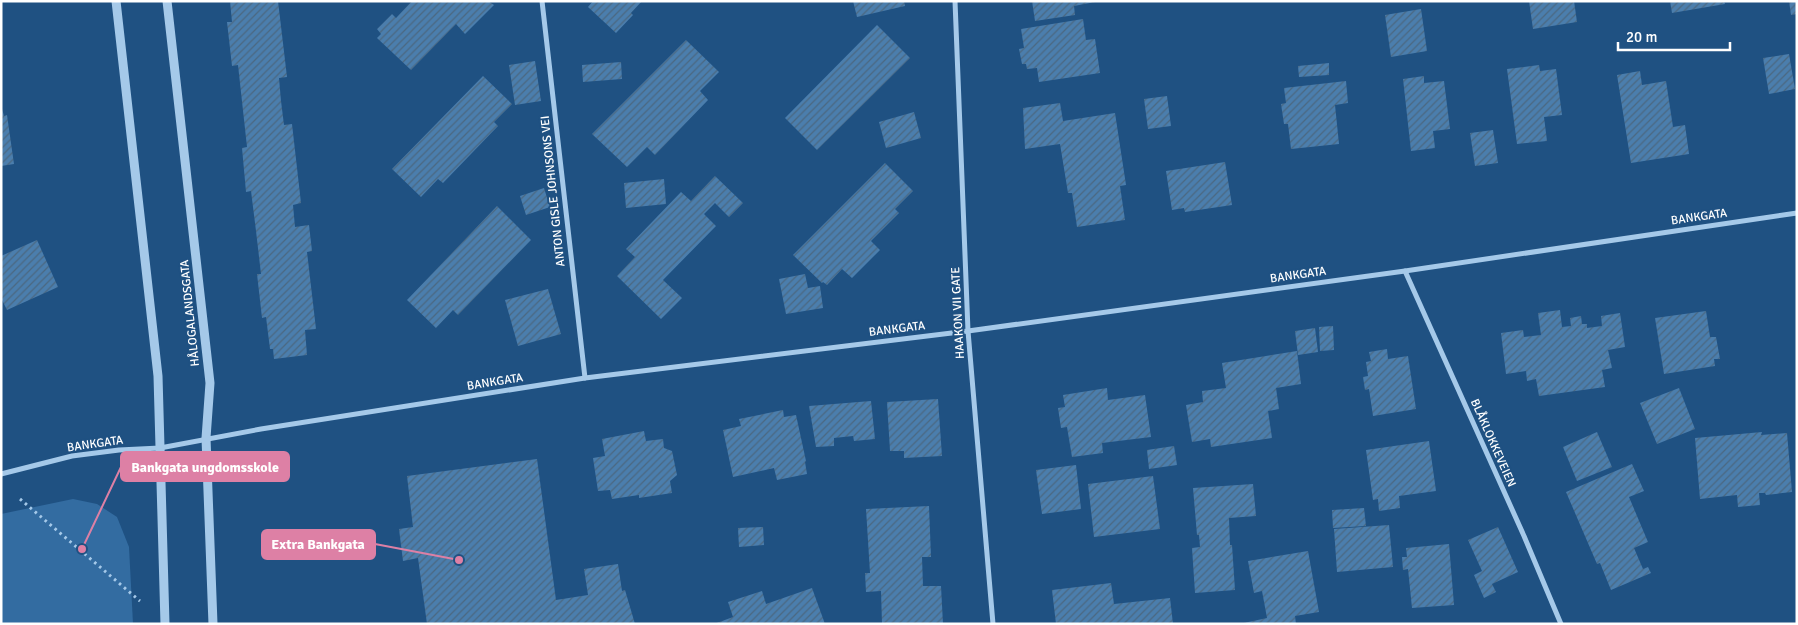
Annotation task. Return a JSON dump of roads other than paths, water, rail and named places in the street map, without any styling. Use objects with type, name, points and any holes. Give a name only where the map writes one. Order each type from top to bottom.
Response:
[{"type":"street","points":[[116,1],[158,376],[165,624]]},
{"type":"street","name":"HÅLOGALANDSGATA","points":[[167,1],[209,377],[206,438],[213,624]]},
{"type":"street","name":"ANTON GISLE JOHNSONS VEI","points":[[542,1],[585,378]]},
{"type":"street","name":"HAAKON VII GATE","points":[[955,1],[968,331],[993,624]]},
{"type":"street","name":"BANKGATA","points":[[1,474],[72,456],[119,450],[160,448],[206,438],[585,378],[968,331],[1797,213]]},
{"type":"street","name":"BLÅKLOKKEVEIEN","points":[[1405,270],[1524,536],[1561,624]]},
{"type":"place","name":"Bankgata ungdomsskole","points":[[82,549]]},
{"type":"place","name":"Extra Bankgata","points":[[459,560]]}]
